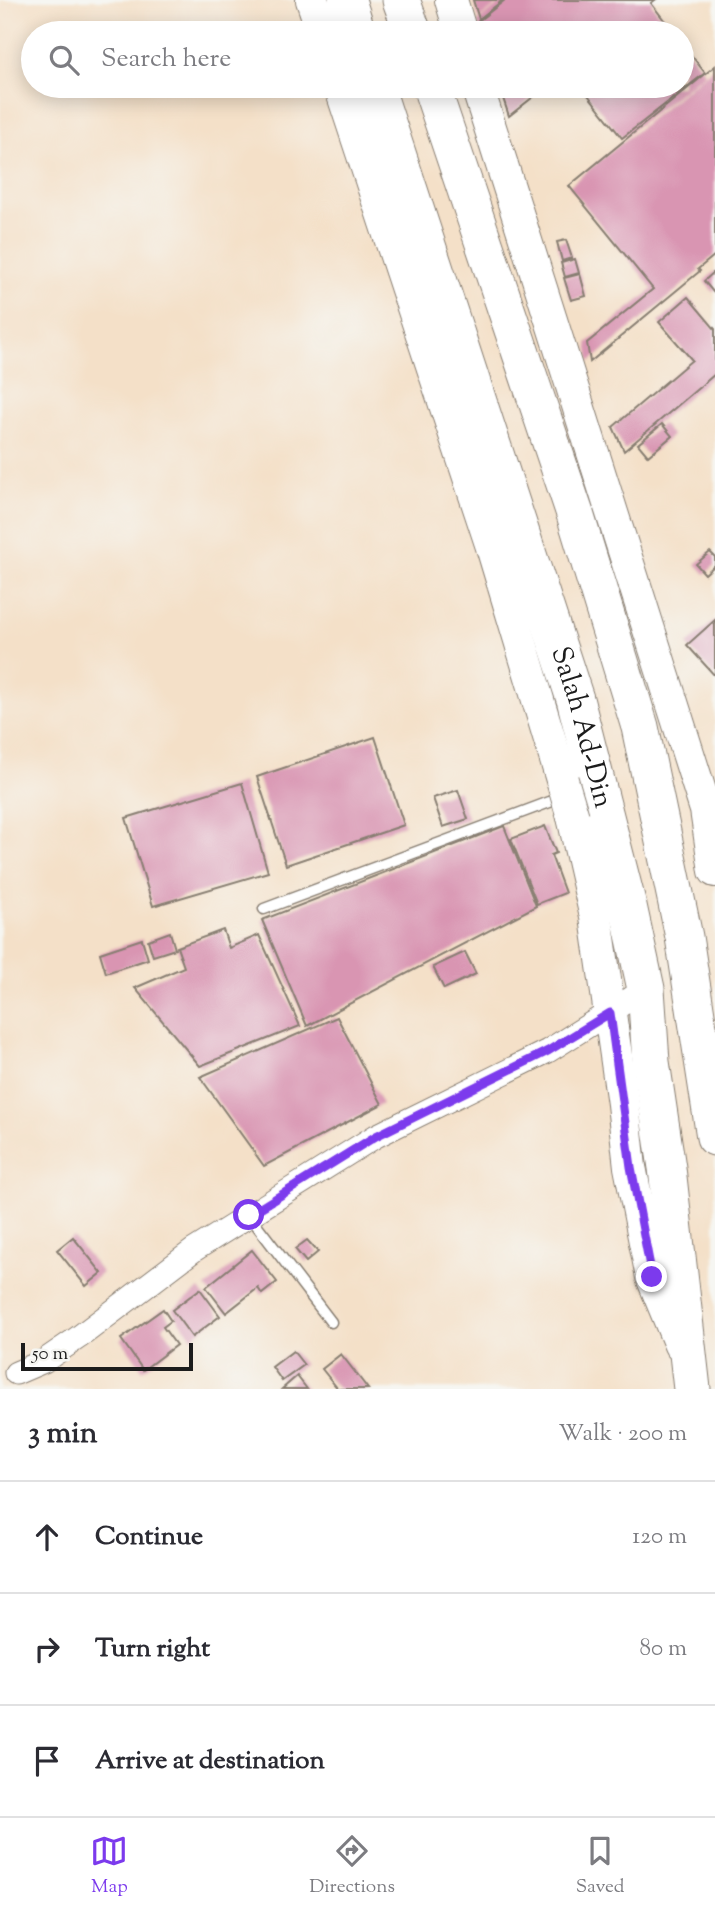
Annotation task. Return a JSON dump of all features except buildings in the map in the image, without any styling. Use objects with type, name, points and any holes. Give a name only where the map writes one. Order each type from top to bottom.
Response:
[{"type":"highway","points":[[347,0],[354,21]]},
{"type":"highway","points":[[401,0],[409,21]]},
{"type":"highway","name":"Salah Ad-Din","points":[[379,98],[575,699],[579,793],[646,989],[651,1062],[667,1168],[690,1378]]},
{"type":"highway","name":"Salah Ad-Din","points":[[435,98],[575,514],[640,727],[684,937],[715,1137]]},
{"type":"main road","points":[[312,0],[319,21]]},
{"type":"main road","points":[[451,0],[457,21]]},
{"type":"main road","points":[[344,98],[492,548],[579,793],[631,1167],[652,1277],[690,1378]]},
{"type":"main road","points":[[481,98],[706,810],[715,871]]},
{"type":"street","points":[[12,1375],[44,1361],[194,1250],[376,1136],[548,1051],[646,989]]},
{"type":"lane","points":[[264,909],[579,793]]},
{"type":"lane","points":[[249,1215],[331,1322]]},
{"type":"route","points":[[249,1215],[376,1136],[548,1051],[610,1013],[631,1167],[652,1277]]}]
